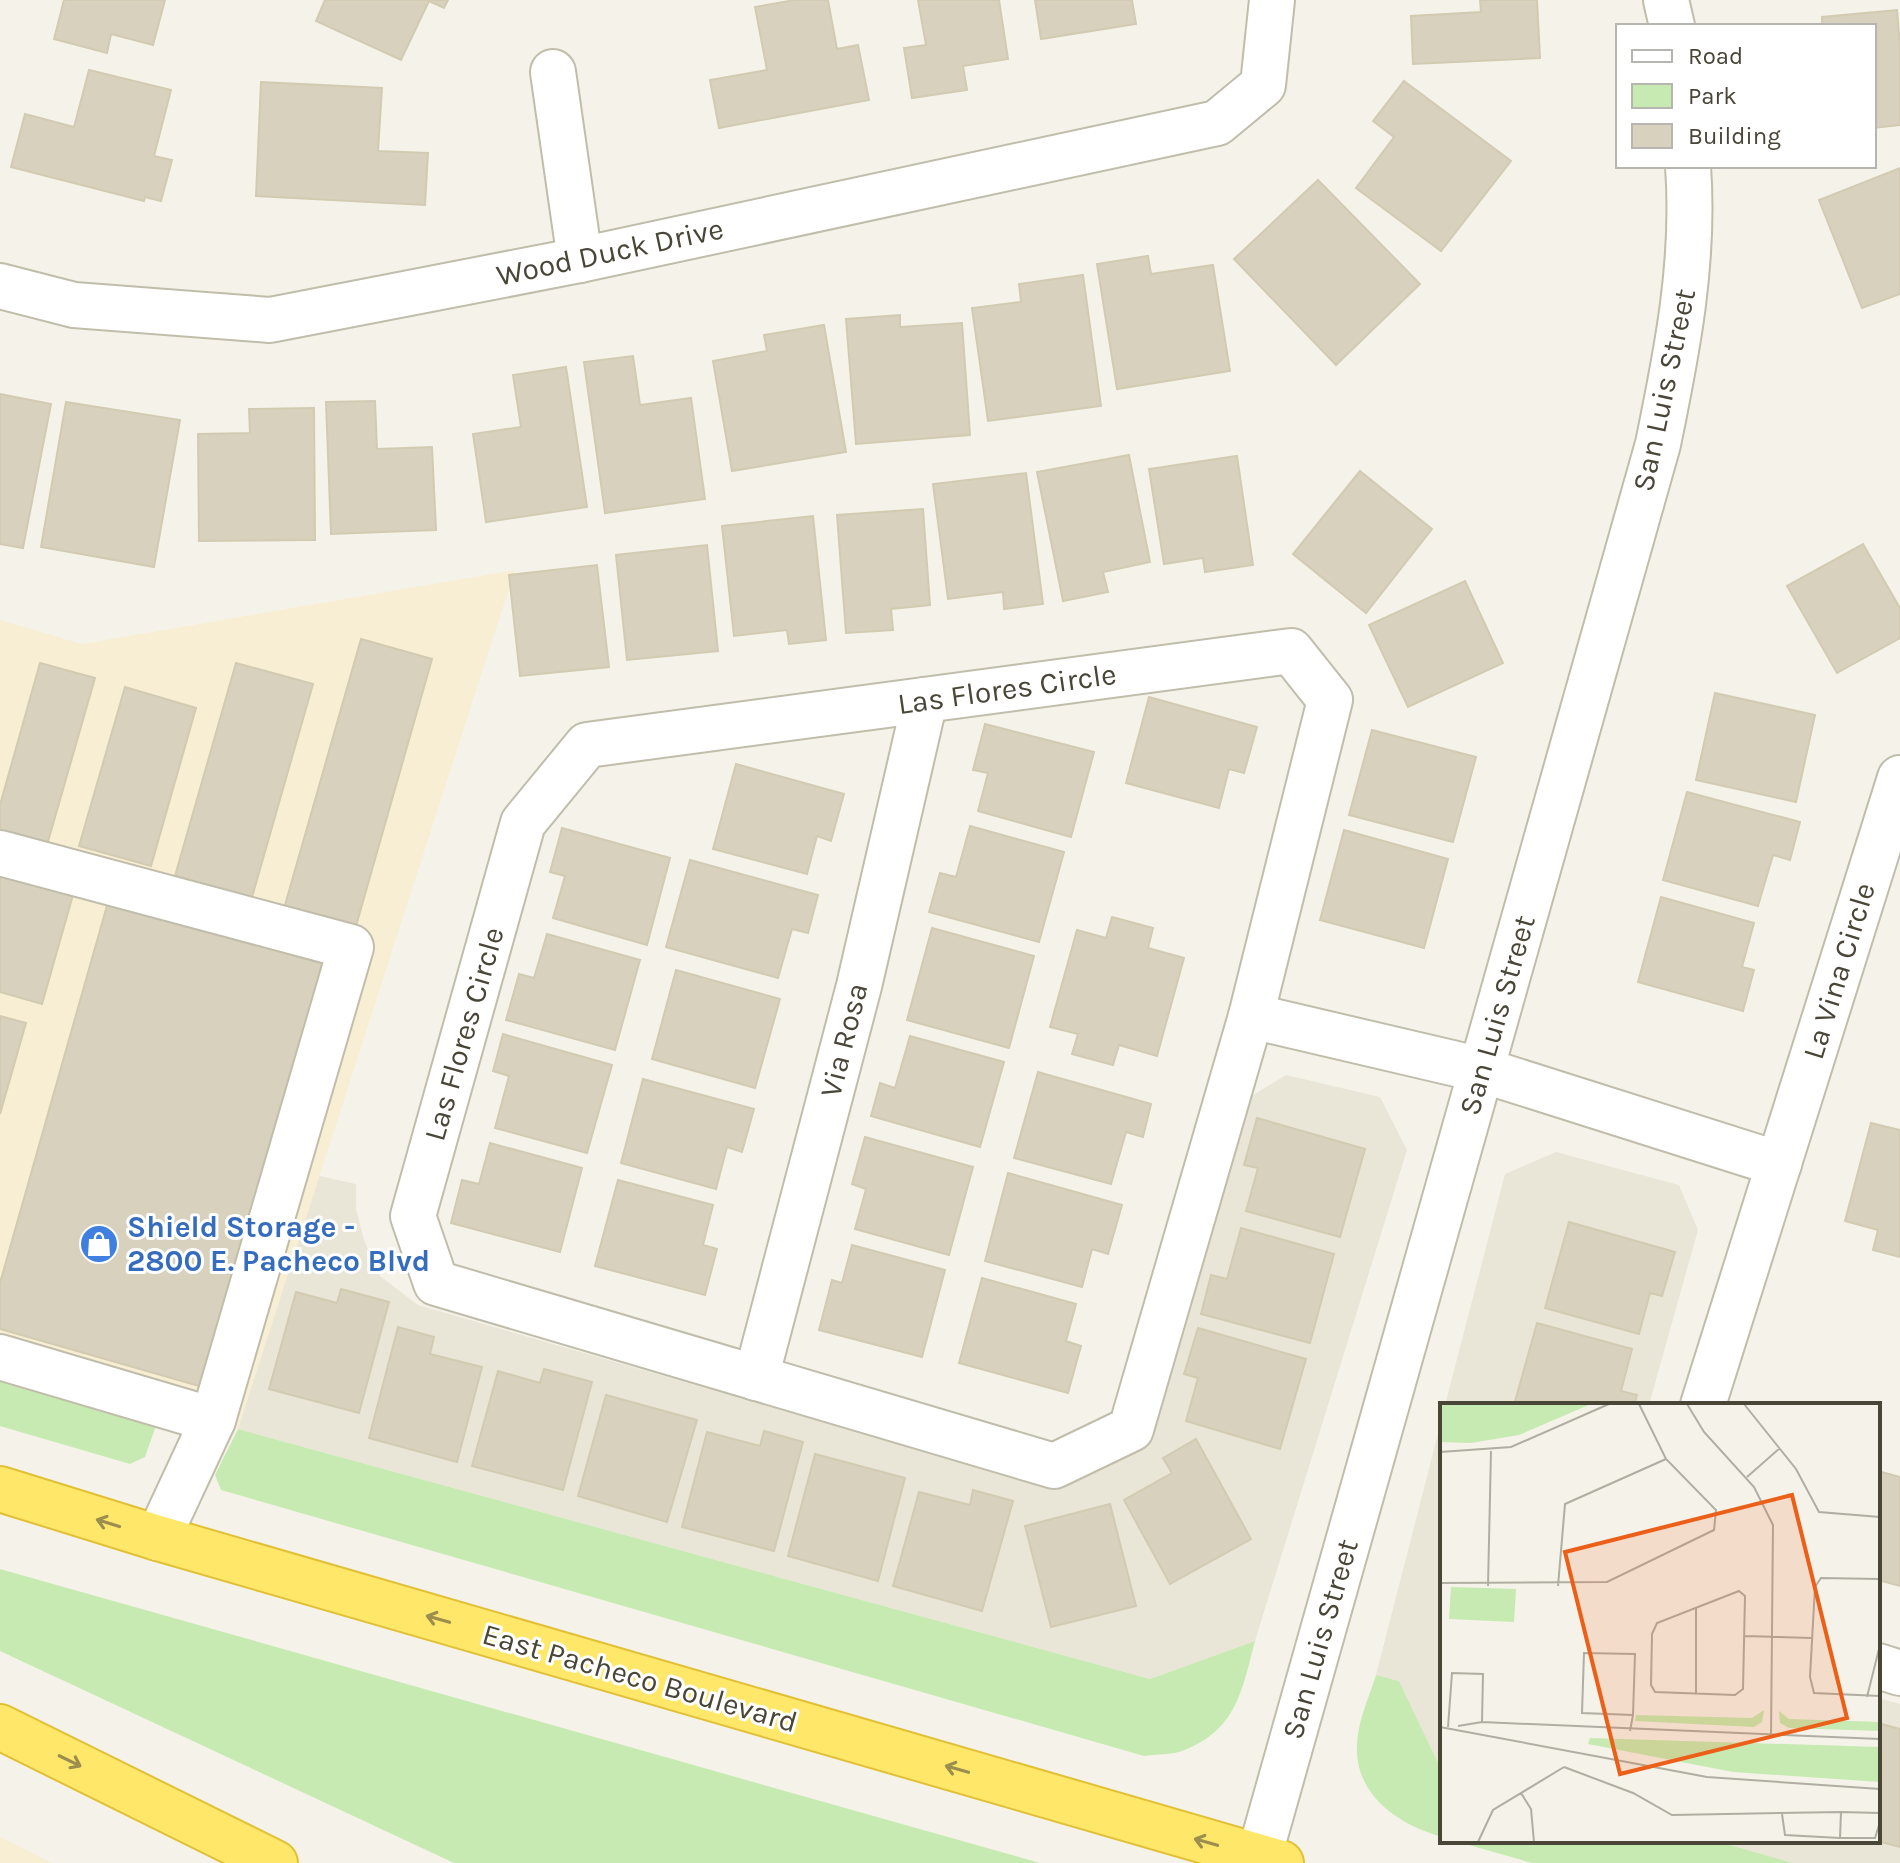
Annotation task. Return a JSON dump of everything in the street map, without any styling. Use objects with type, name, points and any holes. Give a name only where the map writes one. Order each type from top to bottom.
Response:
[{"type":"highway","name":"East Pacheco Boulevard","points":[[0,1489],[158,1538],[1270,1860]]},
{"type":"highway","points":[[0,1727],[275,1863]]},
{"type":"street","name":"Wood Duck Drive","points":[[0,286],[74,305],[270,320],[580,260],[1217,123],[1263,85],[1272,0]]},
{"type":"street","points":[[1666,0],[1672,24]]},
{"type":"street","points":[[553,72],[580,260]]},
{"type":"street","name":"San Luis Street","points":[[1270,1860],[1482,1070],[1658,444],[1677,353],[1688,276],[1691,202],[1688,168]]},
{"type":"street","name":"Las Flores Circle","points":[[1291,651],[1330,700],[1251,1016],[1131,1429],[1054,1466],[436,1283],[413,1216],[523,823],[587,745],[1291,651]]},
{"type":"street","name":"Via Rosa","points":[[756,1378],[859,986],[925,700]]},
{"type":"street","name":"La Vina Circle","points":[[1704,1403],[1900,778]]},
{"type":"street","points":[[0,853],[351,947],[213,1420],[158,1538]]},
{"type":"street","points":[[1251,1016],[1482,1070],[1779,1164]]},
{"type":"street","points":[[0,1357],[213,1420]]},
{"type":"street","points":[[1880,1667],[1900,1673]]},
{"type":"shaded area","points":[[515,570],[238,1429],[158,1420],[0,1375],[0,620],[82,644]]},
{"type":"shaded area","points":[[1286,1075],[1380,1097],[1407,1150],[1255,1641],[1150,1679],[238,1429],[315,1175],[356,1184],[356,1209],[364,1240],[380,1276],[418,1305],[1024,1480],[1068,1482],[1104,1468],[1131,1442],[1237,1105]]},
{"type":"shaded area","points":[[1556,1152],[1679,1185],[1698,1230],[1650,1403],[1446,1403],[1505,1174]]},
{"type":"shaded area","points":[[1440,1426],[1440,1763],[1437,1762],[1399,1681],[1376,1675]]},
{"type":"shaded area","points":[[1880,1699],[1900,1704],[1900,1863],[1793,1863],[1723,1843],[1880,1843]]},
{"type":"shaded area","points":[[0,1837],[52,1863],[0,1863]]},
{"type":"green space","points":[[0,1375],[158,1420],[145,1457],[130,1464],[0,1426]]},
{"type":"green space","points":[[238,1429],[1150,1679],[1255,1641],[1240,1693],[1225,1721],[1200,1743],[1182,1751],[1144,1756],[221,1490],[215,1475]]},
{"type":"green space","points":[[0,1569],[1040,1863],[454,1863],[0,1651]]},
{"type":"green space","points":[[1376,1675],[1399,1681],[1440,1762],[1440,1836],[1407,1823],[1392,1813],[1368,1788],[1360,1772],[1357,1754],[1363,1712]]},
{"type":"green space","points":[[1462,1843],[1723,1843],[1793,1863],[1532,1863]]},
{"type":"building","points":[[64,0],[165,0],[153,45],[111,34],[107,53],[54,39]]},
{"type":"building","points":[[325,0],[448,0],[444,8],[429,1],[401,60],[316,21]]},
{"type":"building","points":[[795,0],[828,0],[837,49],[858,45],[869,100],[719,128],[710,80],[767,70],[755,7]]},
{"type":"building","points":[[918,0],[999,0],[1008,59],[963,66],[967,90],[912,98],[904,48],[926,45]]},
{"type":"building","points":[[1035,0],[1132,0],[1136,24],[1041,39]]},
{"type":"building","points":[[1480,0],[1537,0],[1540,58],[1413,64],[1411,16],[1481,12]]},
{"type":"building","points":[[1897,10],[1900,125],[1876,128],[1876,24],[1822,24],[1822,17]]},
{"type":"building","points":[[89,70],[171,90],[154,156],[172,160],[161,201],[145,197],[144,201],[11,167],[25,114],[74,127]]},
{"type":"building","points":[[1404,81],[1511,161],[1441,251],[1356,188],[1394,137],[1373,121]]},
{"type":"building","points":[[261,82],[382,88],[378,151],[428,153],[425,205],[256,196]]},
{"type":"building","points":[[1900,168],[1900,294],[1862,308],[1819,200]]},
{"type":"building","points":[[1318,180],[1420,284],[1336,365],[1234,259]]},
{"type":"building","points":[[1148,256],[1151,274],[1213,265],[1230,371],[1117,389],[1097,264]]},
{"type":"building","points":[[1083,275],[1101,406],[988,421],[972,308],[1021,302],[1019,284]]},
{"type":"building","points":[[900,315],[900,327],[962,323],[970,435],[856,444],[846,319]]},
{"type":"building","points":[[824,325],[846,452],[732,471],[713,361],[767,351],[764,335]]},
{"type":"building","points":[[633,356],[640,405],[691,398],[705,499],[605,513],[584,362]]},
{"type":"building","points":[[566,367],[587,507],[486,522],[473,434],[521,427],[513,375]]},
{"type":"building","points":[[0,394],[51,404],[23,548],[0,544]]},
{"type":"building","points":[[375,401],[377,449],[432,447],[436,530],[331,534],[326,402]]},
{"type":"building","points":[[66,402],[180,420],[154,567],[41,547]]},
{"type":"building","points":[[314,408],[315,540],[199,541],[198,434],[250,433],[249,409]]},
{"type":"building","points":[[1129,455],[1150,562],[1103,572],[1108,592],[1063,601],[1037,472]]},
{"type":"building","points":[[1237,456],[1253,565],[1205,572],[1203,558],[1164,564],[1149,469]]},
{"type":"building","points":[[1360,471],[1432,529],[1366,613],[1293,554]]},
{"type":"building","points":[[1026,473],[1043,604],[1004,609],[1003,592],[948,599],[933,484]]},
{"type":"building","points":[[923,509],[930,605],[891,609],[893,630],[846,633],[837,515]]},
{"type":"building","points":[[813,516],[826,640],[789,644],[787,630],[734,636],[722,526]]},
{"type":"building","points":[[1863,544],[1900,608],[1900,638],[1837,673],[1787,586]]},
{"type":"building","points":[[707,545],[718,651],[627,660],[616,555]]},
{"type":"building","points":[[597,565],[609,667],[520,676],[509,575]]},
{"type":"building","points":[[1465,581],[1503,663],[1408,707],[1369,625]]},
{"type":"building","points":[[361,639],[432,659],[354,933],[283,912]]},
{"type":"building","points":[[40,663],[95,678],[47,845],[0,831],[0,805]]},
{"type":"building","points":[[236,663],[313,684],[252,897],[175,876]]},
{"type":"building","points":[[125,687],[196,708],[151,866],[79,846]]},
{"type":"building","points":[[1715,693],[1815,715],[1796,802],[1696,780]]},
{"type":"building","points":[[1149,697],[1257,727],[1244,773],[1229,769],[1219,808],[1126,783]]},
{"type":"building","points":[[985,724],[1094,752],[1071,837],[978,811],[988,773],[973,770]]},
{"type":"building","points":[[1372,730],[1476,757],[1453,842],[1349,815]]},
{"type":"building","points":[[736,764],[844,794],[831,841],[817,836],[807,874],[713,849]]},
{"type":"building","points":[[1687,792],[1800,822],[1790,860],[1773,855],[1758,906],[1663,880]]},
{"type":"building","points":[[970,826],[1064,852],[1039,942],[929,912],[940,873],[956,877]]},
{"type":"building","points":[[562,828],[670,858],[647,945],[553,918],[565,876],[550,872]]},
{"type":"building","points":[[1344,830],[1448,859],[1424,948],[1320,920]]},
{"type":"building","points":[[690,860],[818,895],[808,933],[792,929],[778,978],[666,947]]},
{"type":"building","points":[[0,874],[73,895],[42,1004],[0,992]]},
{"type":"building","points":[[1661,897],[1754,923],[1742,967],[1754,970],[1743,1011],[1638,982]]},
{"type":"building","points":[[108,902],[327,965],[206,1388],[0,1329],[0,1283]]},
{"type":"building","points":[[1112,917],[1153,928],[1148,948],[1184,958],[1157,1056],[1119,1045],[1113,1065],[1072,1054],[1078,1034],[1050,1027],[1077,930],[1106,938]]},
{"type":"building","points":[[932,928],[1034,956],[1009,1048],[907,1020]]},
{"type":"building","points":[[547,934],[640,960],[615,1050],[506,1020],[519,974],[534,978]]},
{"type":"building","points":[[676,970],[780,999],[755,1088],[652,1059]]},
{"type":"building","points":[[0,1016],[26,1023],[0,1114]]},
{"type":"building","points":[[503,1034],[612,1065],[587,1153],[495,1128],[509,1076],[493,1071]]},
{"type":"building","points":[[910,1036],[1004,1062],[980,1147],[871,1116],[880,1083],[895,1088]]},
{"type":"building","points":[[1038,1072],[1151,1104],[1143,1137],[1126,1132],[1111,1184],[1014,1158]]},
{"type":"building","points":[[643,1079],[754,1109],[742,1152],[727,1147],[716,1189],[621,1163]]},
{"type":"building","points":[[1257,1118],[1365,1149],[1340,1237],[1246,1211],[1258,1168],[1244,1165]]},
{"type":"building","points":[[1871,1123],[1900,1130],[1900,1257],[1873,1250],[1878,1230],[1845,1221]]},
{"type":"building","points":[[865,1137],[973,1167],[949,1255],[855,1229],[866,1189],[852,1184]]},
{"type":"building","points":[[490,1143],[582,1168],[560,1252],[451,1223],[462,1180],[479,1184]]},
{"type":"building","points":[[1008,1173],[1122,1205],[1108,1254],[1092,1249],[1082,1287],[985,1261]]},
{"type":"building","points":[[618,1180],[713,1205],[703,1245],[717,1249],[705,1295],[595,1266]]},
{"type":"building","points":[[1569,1222],[1675,1252],[1662,1296],[1650,1293],[1639,1334],[1545,1308]]},
{"type":"building","points":[[1241,1228],[1334,1254],[1310,1343],[1201,1314],[1211,1275],[1227,1279]]},
{"type":"building","points":[[852,1245],[945,1270],[922,1357],[819,1330],[832,1280],[842,1283]]},
{"type":"building","points":[[982,1278],[1076,1304],[1066,1341],[1081,1346],[1068,1393],[959,1363]]},
{"type":"building","points":[[341,1289],[389,1302],[359,1413],[269,1389],[296,1292],[337,1303]]},
{"type":"building","points":[[1537,1323],[1632,1349],[1621,1391],[1637,1395],[1635,1403],[1515,1403]]},
{"type":"building","points":[[398,1327],[434,1337],[430,1354],[482,1367],[457,1462],[369,1438]]},
{"type":"building","points":[[1198,1328],[1306,1359],[1280,1449],[1186,1421],[1198,1378],[1184,1374]]},
{"type":"building","points":[[544,1369],[592,1382],[563,1490],[472,1466],[498,1371],[540,1383]]},
{"type":"building","points":[[606,1395],[697,1420],[667,1522],[578,1496]]},
{"type":"building","points":[[764,1431],[803,1442],[774,1551],[682,1527],[707,1432],[760,1446]]},
{"type":"building","points":[[1196,1439],[1251,1539],[1170,1584],[1124,1500],[1172,1473],[1163,1458]]},
{"type":"building","points":[[815,1454],[905,1478],[878,1581],[788,1556]]},
{"type":"building","points":[[1880,1472],[1900,1477],[1900,1586],[1880,1581]]},
{"type":"building","points":[[973,1490],[1013,1501],[982,1611],[893,1586],[919,1492],[970,1505]]},
{"type":"building","points":[[1110,1504],[1136,1606],[1051,1627],[1025,1526]]},
{"type":"building","points":[[1880,1724],[1900,1729],[1900,1847],[1880,1842]]},
{"type":"place","name":"Shield Storage - 2800 E. Pacheco Blvd","points":[[99,1244]]}]
